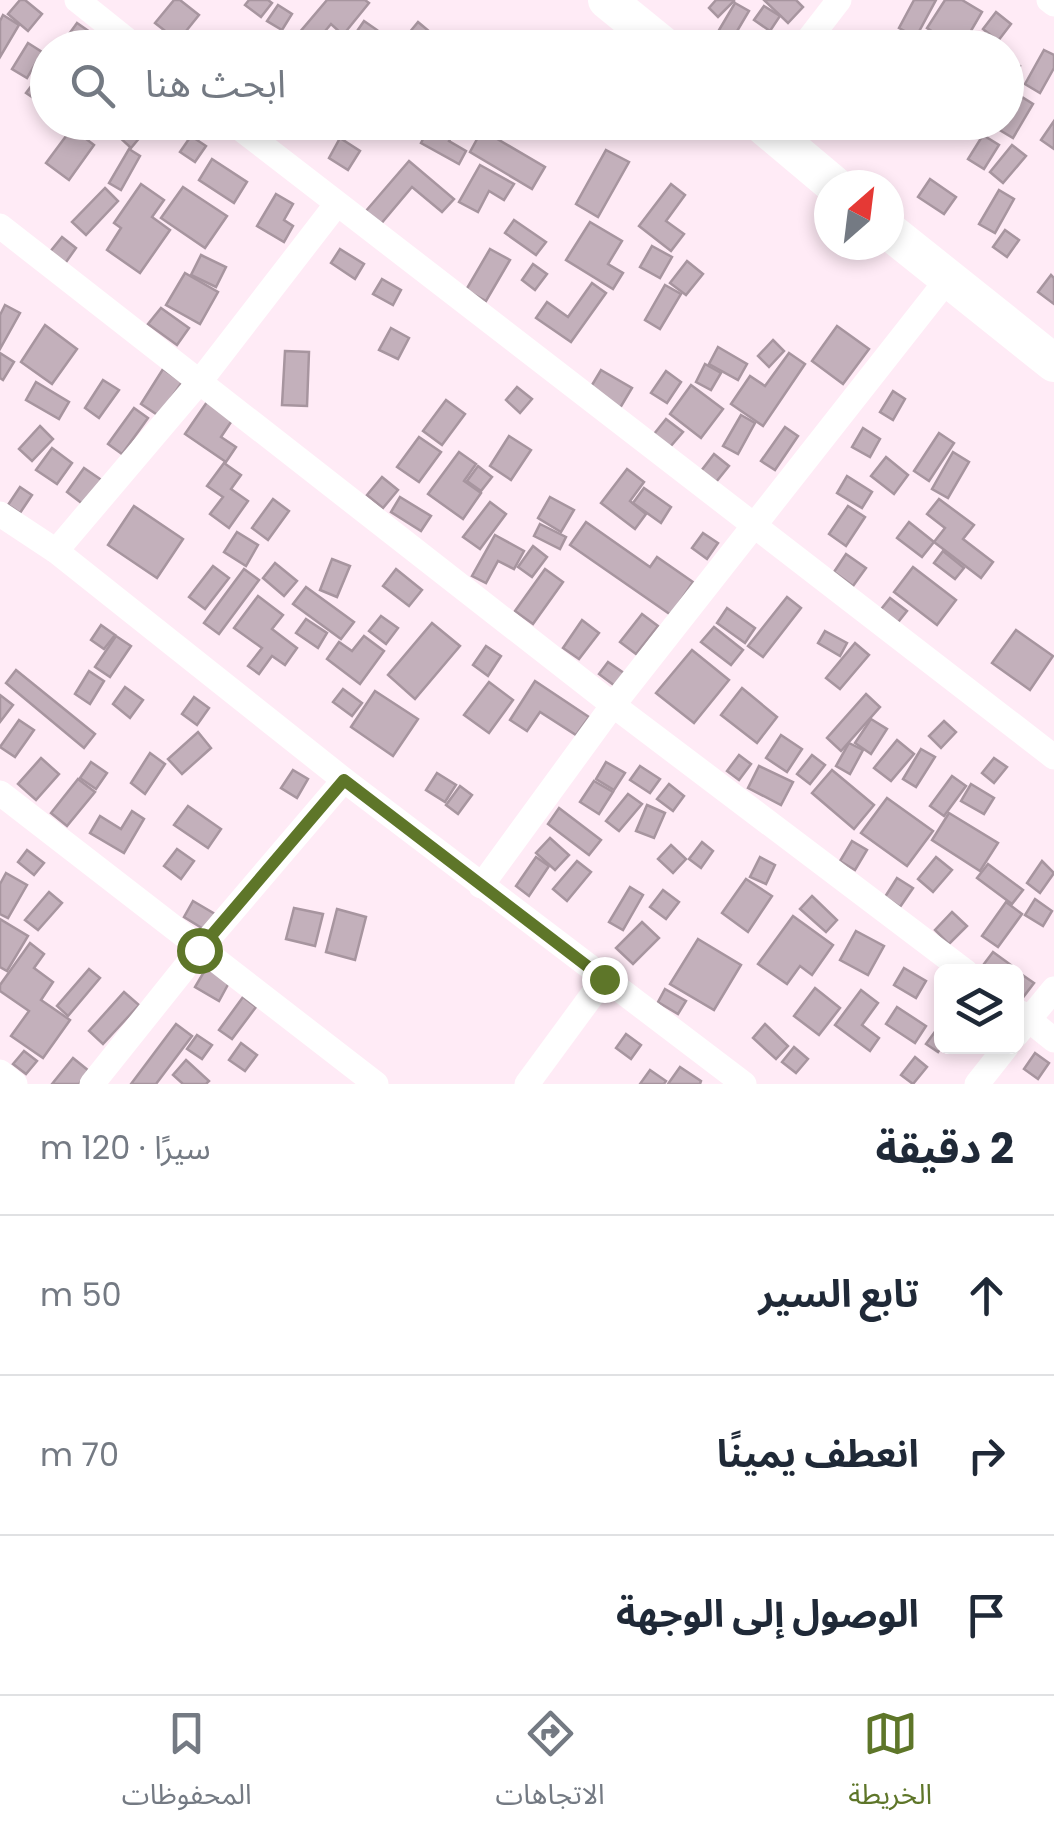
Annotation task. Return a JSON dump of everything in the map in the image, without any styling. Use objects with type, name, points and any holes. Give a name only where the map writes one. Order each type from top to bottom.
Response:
[{"type":"main road","points":[[607,0],[644,30]]},
{"type":"main road","points":[[780,140],[816,170]]},
{"type":"main road","points":[[904,244],[1054,363]]},
{"type":"street","points":[[77,0],[114,30]]},
{"type":"street","points":[[816,30],[839,0]]},
{"type":"street","points":[[255,140],[1054,757]]},
{"type":"street","points":[[56,551],[201,380],[336,205]]},
{"type":"street","points":[[0,226],[613,704],[955,964]]},
{"type":"street","points":[[481,886],[613,704],[947,280]]},
{"type":"street","points":[[0,514],[56,551],[344,780],[744,1084]]},
{"type":"street","points":[[92,1084],[199,950],[344,780]]},
{"type":"street","points":[[0,793],[376,1084]]},
{"type":"street","points":[[527,1084],[604,979]]},
{"type":"street","points":[[1024,1018],[1054,989]]},
{"type":"street","points":[[1024,1023],[1054,1040]]},
{"type":"street","points":[[976,1084],[1000,1054]]},
{"type":"street","points":[[0,1072],[15,1084]]},
{"type":"building","points":[[20,0],[42,14],[28,31],[8,14]]},
{"type":"building","points":[[174,0],[180,0],[199,15],[187,30],[164,30],[155,23]]},
{"type":"building","points":[[249,0],[272,3],[261,17],[245,5]]},
{"type":"building","points":[[327,0],[369,3],[347,30],[338,30],[331,24],[326,30],[302,30]]},
{"type":"building","points":[[716,0],[734,1],[718,17],[709,8]]},
{"type":"building","points":[[764,0],[796,0],[803,7],[788,23]]},
{"type":"building","points":[[914,0],[936,0],[920,30],[899,28]]},
{"type":"building","points":[[945,0],[962,0],[982,12],[972,30],[927,28]]},
{"type":"building","points":[[735,3],[749,11],[738,30],[719,30]]},
{"type":"building","points":[[278,5],[292,14],[282,30],[267,21]]},
{"type":"building","points":[[764,6],[780,16],[771,30],[754,20]]},
{"type":"building","points":[[996,12],[1011,24],[1006,30],[983,29]]},
{"type":"building","points":[[3,15],[19,25],[0,57],[0,21]]},
{"type":"building","points":[[364,21],[377,30],[358,30]]},
{"type":"building","points":[[418,22],[428,30],[411,30]]},
{"type":"building","points":[[28,43],[30,44],[27,78],[12,69]]},
{"type":"building","points":[[1044,50],[1054,55],[1054,68],[1040,93],[1025,84]]},
{"type":"building","points":[[1024,98],[1033,104],[1024,119]]},
{"type":"building","points":[[1054,121],[1054,149],[1041,140]]},
{"type":"building","points":[[63,140],[88,140],[94,145],[69,180],[46,163]]},
{"type":"building","points":[[188,140],[206,146],[195,162],[180,152]]},
{"type":"building","points":[[339,140],[360,151],[348,170],[329,158]]},
{"type":"building","points":[[450,140],[466,151],[459,164],[421,143]]},
{"type":"building","points":[[477,140],[499,140],[545,167],[532,189],[470,152]]},
{"type":"building","points":[[980,140],[999,145],[984,169],[968,159]]},
{"type":"building","points":[[1012,145],[1026,156],[1003,183],[990,172]]},
{"type":"building","points":[[129,149],[140,156],[121,190],[109,183]]},
{"type":"building","points":[[606,150],[629,162],[598,217],[576,204]]},
{"type":"building","points":[[212,159],[247,182],[234,203],[199,180]]},
{"type":"building","points":[[409,161],[454,199],[442,212],[412,187],[380,225],[365,212]]},
{"type":"building","points":[[480,165],[514,184],[504,200],[489,191],[478,212],[459,202]]},
{"type":"building","points":[[930,179],[956,197],[944,214],[918,197]]},
{"type":"building","points":[[141,184],[164,200],[152,217],[170,230],[140,273],[107,250],[121,228],[114,223]]},
{"type":"building","points":[[671,184],[685,195],[666,221],[684,234],[671,251],[639,226]]},
{"type":"building","points":[[183,187],[227,216],[205,248],[161,218]]},
{"type":"building","points":[[105,188],[118,201],[86,235],[72,222]]},
{"type":"building","points":[[999,190],[1014,199],[995,233],[979,224]]},
{"type":"building","points":[[276,194],[293,204],[284,220],[293,226],[284,242],[257,226]]},
{"type":"building","points":[[514,220],[546,242],[536,255],[505,233]]},
{"type":"building","points":[[590,222],[622,241],[608,264],[623,273],[613,289],[566,260]]},
{"type":"building","points":[[1005,230],[1019,240],[1007,257],[993,247]]},
{"type":"building","points":[[62,237],[76,248],[64,265],[49,253]]},
{"type":"building","points":[[652,246],[672,257],[660,278],[640,267]]},
{"type":"building","points":[[340,249],[364,264],[355,279],[331,263]]},
{"type":"building","points":[[490,249],[510,260],[486,301],[466,290]]},
{"type":"building","points":[[201,255],[226,267],[216,287],[191,275]]},
{"type":"building","points":[[687,261],[703,274],[686,295],[670,283]]},
{"type":"building","points":[[533,264],[547,274],[535,290],[522,280]]},
{"type":"building","points":[[185,273],[218,292],[200,324],[166,305]]},
{"type":"building","points":[[1051,275],[1054,278],[1054,304],[1038,292]]},
{"type":"building","points":[[382,279],[401,290],[393,305],[373,294]]},
{"type":"building","points":[[592,283],[606,293],[571,342],[536,318],[547,302],[568,317]]},
{"type":"building","points":[[665,285],[681,294],[660,329],[645,320]]},
{"type":"building","points":[[5,305],[20,313],[0,349],[0,315]]},
{"type":"building","points":[[161,308],[189,328],[177,345],[148,324]]},
{"type":"building","points":[[45,325],[77,349],[52,384],[21,362]]},
{"type":"building","points":[[837,326],[869,349],[843,384],[812,361]]},
{"type":"building","points":[[391,328],[409,338],[398,359],[379,350]]},
{"type":"building","points":[[773,340],[784,351],[769,367],[758,356]]},
{"type":"building","points":[[718,347],[747,364],[738,380],[709,364]]},
{"type":"building","points":[[285,351],[309,352],[307,406],[282,405]]},
{"type":"building","points":[[0,353],[14,362],[3,380],[0,378]]},
{"type":"building","points":[[789,353],[805,364],[763,426],[731,404],[750,376],[765,386]]},
{"type":"building","points":[[705,364],[721,373],[711,390],[696,382]]},
{"type":"building","points":[[163,369],[182,382],[159,416],[141,404]]},
{"type":"building","points":[[601,370],[632,388],[620,408],[589,390]]},
{"type":"building","points":[[666,371],[681,382],[667,403],[651,393]]},
{"type":"building","points":[[103,380],[119,390],[99,418],[85,408]]},
{"type":"building","points":[[36,382],[69,402],[59,419],[26,400]]},
{"type":"building","points":[[691,385],[723,409],[701,438],[670,414]]},
{"type":"building","points":[[517,387],[532,399],[520,413],[506,400]]},
{"type":"building","points":[[893,391],[905,399],[893,420],[880,412]]},
{"type":"building","points":[[446,400],[465,414],[442,445],[423,431]]},
{"type":"building","points":[[207,402],[233,419],[221,437],[236,447],[226,462],[185,434]]},
{"type":"building","points":[[134,408],[148,418],[122,454],[108,444]]},
{"type":"building","points":[[741,415],[755,423],[738,454],[723,446]]},
{"type":"building","points":[[666,419],[683,432],[670,447],[654,434]]},
{"type":"building","points":[[40,426],[53,439],[32,461],[19,449]]},
{"type":"building","points":[[785,427],[798,436],[775,470],[761,461]]},
{"type":"building","points":[[863,428],[880,439],[870,457],[852,447]]},
{"type":"building","points":[[939,433],[954,443],[929,481],[914,471]]},
{"type":"building","points":[[509,436],[531,450],[511,480],[490,466]]},
{"type":"building","points":[[419,437],[441,452],[419,482],[397,467]]},
{"type":"building","points":[[52,448],[72,463],[57,484],[36,470]]},
{"type":"building","points":[[459,452],[476,464],[464,481],[481,493],[463,519],[428,494]]},
{"type":"building","points":[[953,452],[969,462],[948,498],[932,489]]},
{"type":"building","points":[[714,454],[729,466],[716,482],[701,471]]},
{"type":"building","points":[[886,457],[908,475],[894,494],[871,476]]},
{"type":"building","points":[[224,463],[241,475],[231,489],[248,501],[229,528],[210,514],[223,497],[207,486]]},
{"type":"building","points":[[478,466],[492,477],[481,491],[467,481]]},
{"type":"building","points":[[84,468],[103,481],[84,505],[67,492]]},
{"type":"building","points":[[627,469],[644,482],[630,501],[646,514],[635,529],[601,503]]},
{"type":"building","points":[[847,476],[872,492],[862,508],[837,493]]},
{"type":"building","points":[[382,477],[398,490],[383,508],[367,495]]},
{"type":"building","points":[[20,487],[32,495],[20,513],[8,505]]},
{"type":"building","points":[[644,488],[671,507],[661,523],[633,503]]},
{"type":"building","points":[[400,497],[431,516],[421,531],[391,512]]},
{"type":"building","points":[[550,497],[574,510],[561,532],[538,518]]},
{"type":"building","points":[[273,499],[289,511],[268,540],[252,528]]},
{"type":"building","points":[[939,499],[974,525],[963,539],[993,562],[981,578],[934,542],[945,528],[927,514]]},
{"type":"building","points":[[490,502],[506,514],[480,549],[463,537]]},
{"type":"building","points":[[134,506],[183,539],[157,578],[108,545]]},
{"type":"building","points":[[848,506],[865,517],[846,546],[829,534]]},
{"type":"building","points":[[586,522],[650,567],[657,557],[693,582],[671,615],[570,545]]},
{"type":"building","points":[[909,522],[934,542],[922,557],[897,538]]},
{"type":"building","points":[[540,524],[566,537],[560,549],[534,536]]},
{"type":"building","points":[[237,532],[258,545],[246,566],[224,552]]},
{"type":"building","points":[[703,533],[718,543],[707,559],[692,548]]},
{"type":"building","points":[[495,535],[524,551],[514,569],[498,561],[486,583],[472,576]]},
{"type":"building","points":[[533,546],[547,557],[532,577],[518,567]]},
{"type":"building","points":[[943,551],[964,568],[955,579],[934,563]]},
{"type":"building","points":[[846,554],[866,568],[853,586],[834,572]]},
{"type":"building","points":[[332,559],[350,566],[337,597],[320,590]]},
{"type":"building","points":[[275,563],[297,581],[284,596],[263,578]]},
{"type":"building","points":[[213,566],[229,578],[205,609],[189,597]]},
{"type":"building","points":[[913,567],[956,600],[937,625],[894,592]]},
{"type":"building","points":[[244,569],[259,580],[219,634],[204,623]]},
{"type":"building","points":[[396,569],[422,590],[409,606],[383,586]]},
{"type":"building","points":[[545,569],[563,582],[533,624],[515,611]]},
{"type":"building","points":[[306,587],[354,622],[341,639],[293,604]]},
{"type":"building","points":[[258,596],[283,615],[272,629],[297,648],[285,665],[272,656],[259,674],[248,666],[262,648],[234,628]]},
{"type":"building","points":[[787,597],[801,608],[763,657],[748,646]]},
{"type":"building","points":[[890,598],[907,611],[895,626],[878,613]]},
{"type":"building","points":[[727,608],[755,628],[745,643],[717,623]]},
{"type":"building","points":[[642,614],[658,626],[636,654],[620,642]]},
{"type":"building","points":[[381,616],[398,628],[386,644],[369,631]]},
{"type":"building","points":[[306,619],[327,633],[318,648],[296,633]]},
{"type":"building","points":[[582,620],[599,633],[579,659],[563,648]]},
{"type":"building","points":[[432,623],[460,646],[415,699],[388,675]]},
{"type":"building","points":[[101,625],[115,635],[104,649],[91,640]]},
{"type":"building","points":[[714,627],[743,650],[731,665],[701,642]]},
{"type":"building","points":[[1016,630],[1053,656],[1030,690],[992,663]]},
{"type":"building","points":[[825,631],[847,643],[840,656],[818,643]]},
{"type":"building","points":[[116,636],[131,646],[110,677],[95,667]]},
{"type":"building","points":[[364,636],[384,651],[360,684],[327,659],[339,642],[352,651]]},
{"type":"building","points":[[855,643],[869,655],[840,689],[826,678]]},
{"type":"building","points":[[486,646],[501,656],[488,676],[473,665]]},
{"type":"building","points":[[692,650],[729,680],[694,723],[656,693]]},
{"type":"building","points":[[608,662],[624,673],[615,686],[599,674]]},
{"type":"building","points":[[16,670],[95,734],[84,748],[6,683]]},
{"type":"building","points":[[89,671],[104,681],[90,704],[75,694]]},
{"type":"building","points":[[535,681],[589,717],[576,735],[540,712],[527,731],[510,720]]},
{"type":"building","points":[[489,682],[513,700],[489,733],[464,715]]},
{"type":"building","points":[[125,687],[143,700],[130,718],[113,704]]},
{"type":"building","points":[[742,688],[777,717],[757,743],[721,715]]},
{"type":"building","points":[[343,689],[362,703],[352,716],[333,702]]},
{"type":"building","points":[[375,691],[418,719],[393,756],[351,727]]},
{"type":"building","points":[[866,694],[880,707],[841,751],[827,738]]},
{"type":"building","points":[[0,695],[13,705],[0,722]]},
{"type":"building","points":[[194,697],[209,708],[197,725],[182,714]]},
{"type":"building","points":[[871,719],[887,729],[871,754],[855,743]]},
{"type":"building","points":[[19,720],[34,730],[15,757],[0,747]]},
{"type":"building","points":[[944,721],[956,732],[941,748],[929,736]]},
{"type":"building","points":[[198,732],[211,748],[182,774],[168,759]]},
{"type":"building","points":[[781,735],[802,749],[787,772],[766,758]]},
{"type":"building","points":[[897,740],[914,754],[891,781],[874,768]]},
{"type":"building","points":[[849,743],[863,750],[850,774],[836,766]]},
{"type":"building","points":[[921,749],[935,757],[916,787],[903,779]]},
{"type":"building","points":[[150,753],[165,764],[145,794],[131,783]]},
{"type":"building","points":[[739,755],[751,764],[739,780],[727,771]]},
{"type":"building","points":[[812,755],[825,765],[810,784],[797,774]]},
{"type":"building","points":[[41,758],[59,774],[36,800],[18,784]]},
{"type":"building","points":[[994,758],[1007,767],[994,783],[982,773]]},
{"type":"building","points":[[91,762],[107,773],[96,789],[80,778]]},
{"type":"building","points":[[606,762],[625,773],[614,790],[596,779]]},
{"type":"building","points":[[640,766],[660,779],[650,793],[630,780]]},
{"type":"building","points":[[759,766],[793,782],[781,805],[748,788]]},
{"type":"building","points":[[293,770],[308,779],[297,798],[281,788]]},
{"type":"building","points":[[832,770],[874,805],[854,829],[812,793]]},
{"type":"building","points":[[437,773],[456,785],[445,802],[426,790]]},
{"type":"building","points":[[952,776],[966,786],[944,816],[930,806]]},
{"type":"building","points":[[78,779],[95,792],[67,826],[51,813]]},
{"type":"building","points":[[594,781],[613,792],[599,814],[580,802]]},
{"type":"building","points":[[669,784],[684,796],[673,811],[657,799]]},
{"type":"building","points":[[971,784],[994,798],[984,814],[961,801]]},
{"type":"building","points":[[460,786],[472,795],[458,814],[446,805]]},
{"type":"building","points":[[628,794],[642,804],[619,831],[606,821]]},
{"type":"building","points":[[887,798],[933,831],[907,866],[861,833]]},
{"type":"building","points":[[647,805],[665,813],[654,838],[636,831]]},
{"type":"building","points":[[188,806],[221,829],[208,848],[174,825]]},
{"type":"building","points":[[559,808],[601,840],[589,855],[548,824]]},
{"type":"building","points":[[132,811],[144,819],[124,853],[90,833],[100,816],[121,829]]},
{"type":"building","points":[[949,813],[998,843],[980,871],[932,840]]},
{"type":"building","points":[[550,838],[569,855],[555,870],[536,853]]},
{"type":"building","points":[[852,841],[867,850],[855,870],[840,861]]},
{"type":"building","points":[[702,842],[713,851],[701,868],[689,859]]},
{"type":"building","points":[[671,845],[686,859],[673,873],[658,859]]},
{"type":"building","points":[[177,849],[194,861],[181,879],[164,866]]},
{"type":"building","points":[[27,850],[44,863],[34,875],[18,862]]},
{"type":"building","points":[[536,857],[549,866],[529,896],[516,886]]},
{"type":"building","points":[[760,857],[775,865],[766,884],[750,877]]},
{"type":"building","points":[[936,857],[952,870],[933,892],[918,879]]},
{"type":"building","points":[[577,861],[591,872],[567,901],[553,889]]},
{"type":"building","points":[[1042,861],[1054,873],[1040,893],[1027,883]]},
{"type":"building","points":[[988,864],[1023,890],[1012,904],[977,878]]},
{"type":"building","points":[[6,873],[27,885],[8,918],[0,914],[0,884]]},
{"type":"building","points":[[897,878],[913,888],[900,907],[885,897]]},
{"type":"building","points":[[746,879],[772,896],[748,932],[722,913]]},
{"type":"building","points":[[630,887],[643,895],[623,930],[609,922]]},
{"type":"building","points":[[663,890],[679,902],[666,919],[650,907]]},
{"type":"building","points":[[49,892],[62,903],[38,930],[25,920]]},
{"type":"building","points":[[812,896],[837,920],[826,932],[800,909]]},
{"type":"building","points":[[1035,899],[1052,911],[1043,926],[1025,915]]},
{"type":"building","points":[[193,901],[220,917],[210,933],[184,917]]},
{"type":"building","points":[[1006,902],[1022,914],[998,947],[982,936]]},
{"type":"building","points":[[294,908],[323,914],[315,946],[286,939]]},
{"type":"building","points":[[337,909],[366,917],[355,960],[326,952]]},
{"type":"building","points":[[952,912],[967,926],[949,944],[935,930]]},
{"type":"building","points":[[793,916],[833,945],[812,975],[800,966],[787,984],[758,964]]},
{"type":"building","points":[[0,919],[28,936],[7,971],[0,967]]},
{"type":"building","points":[[642,922],[659,938],[633,964],[616,948]]},
{"type":"building","points":[[856,931],[884,946],[868,975],[840,960]]},
{"type":"building","points":[[698,939],[741,965],[714,1010],[670,984]]},
{"type":"building","points":[[30,943],[44,954],[34,968],[53,982],[41,1000],[70,1020],[43,1058],[11,1036],[29,1011],[0,991],[0,985]]},
{"type":"building","points":[[993,952],[1010,964],[984,964]]},
{"type":"building","points":[[208,965],[231,979],[219,1001],[195,987]]},
{"type":"building","points":[[904,968],[926,981],[916,998],[894,985]]},
{"type":"building","points":[[89,969],[100,978],[68,1016],[57,1006]]},
{"type":"building","points":[[1024,976],[1034,983],[1024,996]]},
{"type":"building","points":[[815,988],[840,1008],[819,1035],[794,1016]]},
{"type":"building","points":[[665,989],[686,1001],[678,1014],[658,1002]]},
{"type":"building","points":[[861,990],[878,1003],[862,1025],[879,1038],[870,1051],[835,1025]]},
{"type":"building","points":[[124,992],[139,1005],[103,1044],[89,1031]]},
{"type":"building","points":[[243,997],[256,1007],[232,1039],[219,1030]]},
{"type":"building","points":[[897,1007],[926,1026],[915,1043],[886,1024]]},
{"type":"building","points":[[176,1024],[192,1036],[156,1084],[131,1084]]},
{"type":"building","points":[[765,1024],[788,1046],[776,1059],[753,1038]]},
{"type":"building","points":[[934,1033],[934,1049],[926,1044]]},
{"type":"building","points":[[626,1034],[641,1045],[631,1059],[616,1048]]},
{"type":"building","points":[[197,1035],[212,1045],[202,1059],[187,1049]]},
{"type":"building","points":[[241,1043],[257,1055],[245,1071],[229,1060]]},
{"type":"building","points":[[794,1047],[808,1059],[796,1073],[782,1062]]},
{"type":"building","points":[[24,1051],[37,1061],[26,1074],[13,1064]]},
{"type":"building","points":[[1035,1053],[1049,1063],[1038,1079],[1024,1069]]},
{"type":"building","points":[[915,1057],[927,1067],[913,1084],[901,1075]]},
{"type":"building","points":[[73,1058],[89,1071],[79,1084],[52,1084]]},
{"type":"building","points":[[186,1060],[209,1081],[206,1084],[183,1084],[173,1075]]},
{"type":"building","points":[[680,1067],[701,1081],[700,1084],[668,1084]]},
{"type":"building","points":[[650,1070],[666,1081],[664,1084],[640,1084]]},
{"type":"route","points":[[199,950],[344,780],[604,979]]}]
